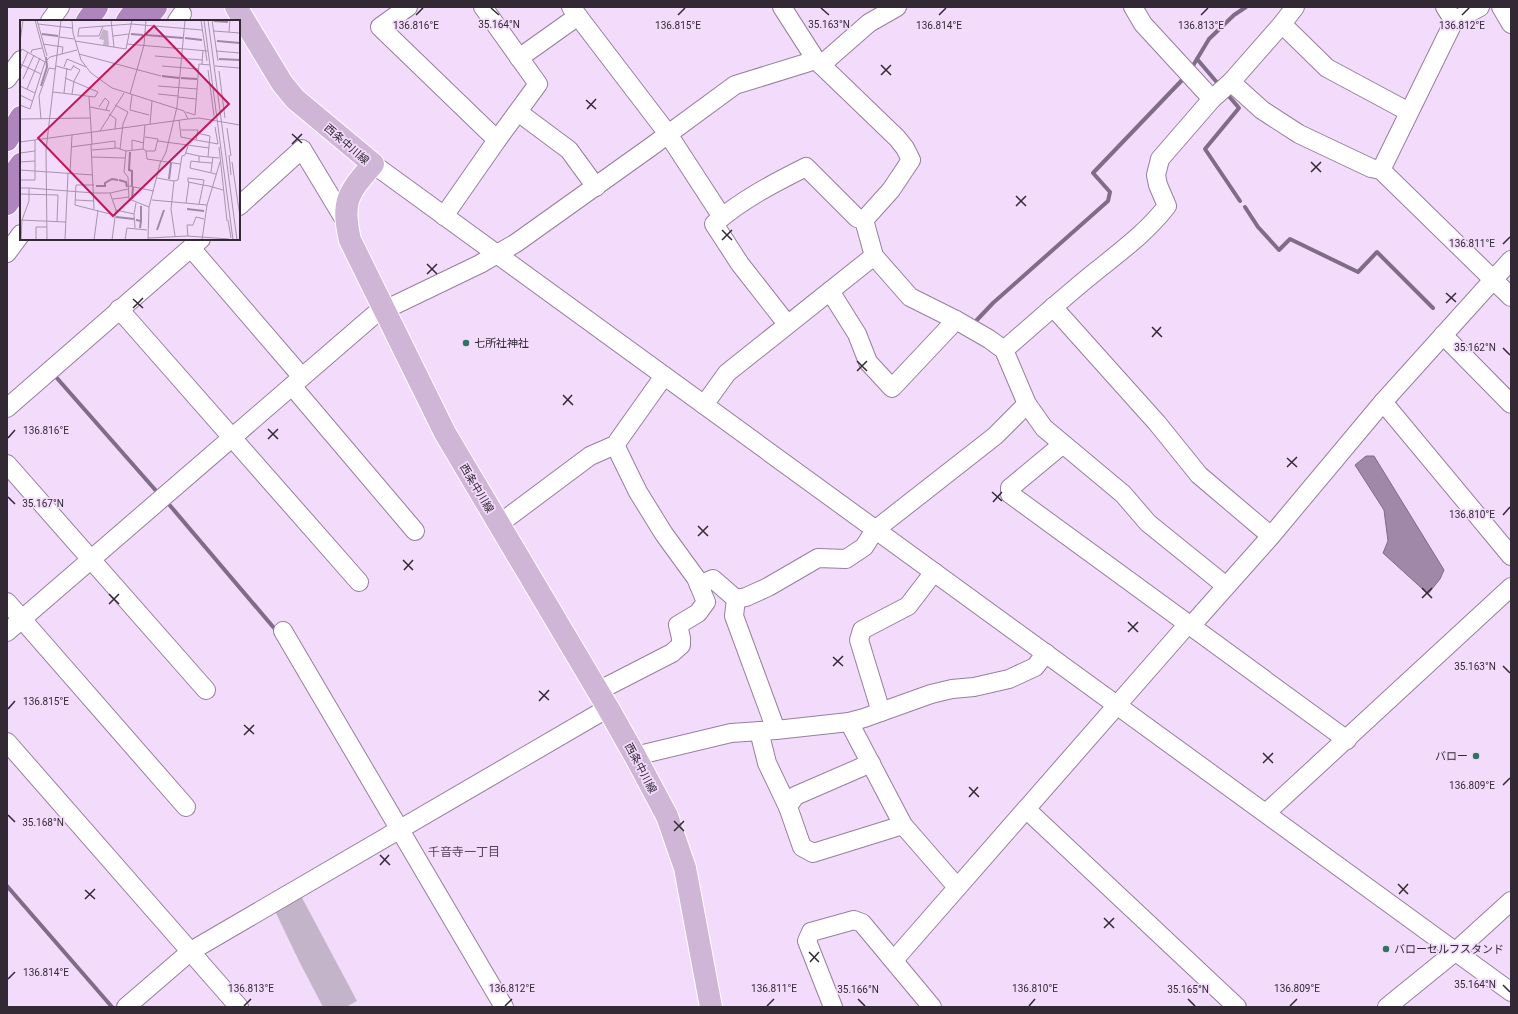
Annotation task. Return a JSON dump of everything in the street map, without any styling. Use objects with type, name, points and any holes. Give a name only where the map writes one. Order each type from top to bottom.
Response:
[{"type":"highway","points":[[83,20],[92,7]]},
{"type":"highway","points":[[88,20],[98,7]]},
{"type":"highway","points":[[103,20],[113,7]]},
{"type":"highway","points":[[127,20],[137,7]]},
{"type":"highway","points":[[142,20],[151,7]]},
{"type":"highway","points":[[145,20],[156,7]]},
{"type":"highway","points":[[7,129],[20,111]]},
{"type":"highway","points":[[7,140],[20,120]]},
{"type":"highway","points":[[7,151],[20,133]]},
{"type":"highway","points":[[7,183],[20,165]]},
{"type":"highway","points":[[7,195],[20,178]]},
{"type":"highway","points":[[7,204],[20,186]]},
{"type":"main road","name":"西条中川線","points":[[236,7],[282,83],[295,99],[373,164],[354,186],[346,202],[346,222],[350,240],[444,433],[603,700],[667,816],[685,868],[711,1007]]},
{"type":"street","points":[[51,20],[60,7]]},
{"type":"street","points":[[408,7],[380,27],[497,140]]},
{"type":"street","points":[[444,216],[538,84],[483,7]]},
{"type":"street","points":[[782,7],[819,62],[897,138],[905,148],[911,160],[891,190],[864,220]]},
{"type":"street","points":[[7,632],[374,315],[516,243],[596,187],[735,85],[819,62],[869,23],[896,7]]},
{"type":"street","points":[[1133,7],[1143,24],[1212,99]]},
{"type":"street","points":[[1004,350],[1094,272],[1127,248],[1156,220],[1167,206],[1158,185],[1156,175],[1160,159],[1212,99],[1231,82],[1295,7]]},
{"type":"street","points":[[1381,170],[1409,112],[1450,14],[1480,7]]},
{"type":"street","points":[[1501,7],[1511,24]]},
{"type":"street","points":[[519,58],[575,12],[668,134],[722,217]]},
{"type":"street","points":[[1282,24],[1328,68],[1409,112]]},
{"type":"street","points":[[7,79],[20,61]]},
{"type":"street","points":[[1231,82],[1262,110],[1299,134],[1371,168],[1381,170],[1511,297]]},
{"type":"street","points":[[518,112],[569,150],[596,187]]},
{"type":"street","points":[[240,205],[302,149],[346,222]]},
{"type":"street","points":[[373,164],[1511,992]]},
{"type":"street","points":[[787,324],[740,264],[714,224],[722,217],[772,184],[806,167],[857,218],[864,220]]},
{"type":"street","points":[[864,220],[874,256],[910,296],[956,320],[989,339],[1004,350],[1027,404],[1044,428],[1123,494],[1148,523],[1226,586]]},
{"type":"street","points":[[7,253],[16,236]]},
{"type":"street","points":[[7,408],[119,309],[196,244],[297,382],[416,531]]},
{"type":"street","points":[[704,405],[727,373],[874,256]]},
{"type":"street","points":[[894,960],[1117,705],[1271,536],[1383,402],[1511,260]]},
{"type":"street","points":[[830,291],[857,334],[868,362],[892,388],[956,320]]},
{"type":"street","points":[[1053,307],[1157,423],[1199,475],[1271,536]]},
{"type":"street","points":[[119,309],[359,582]]},
{"type":"street","points":[[1443,335],[1511,404]]},
{"type":"street","points":[[499,524],[590,456],[615,445],[664,376]]},
{"type":"street","points":[[1383,402],[1511,556]]},
{"type":"street","points":[[736,599],[746,597],[768,586],[818,558],[846,559],[864,547],[875,530],[995,436],[1027,404]]},
{"type":"street","points":[[1063,444],[1010,488],[1010,494],[1346,740]]},
{"type":"street","points":[[126,1007],[190,951],[399,830],[603,700],[672,653],[681,645],[678,626],[698,614],[706,602],[696,578],[664,534],[641,498],[615,445]]},
{"type":"street","points":[[7,464],[206,690]]},
{"type":"street","points":[[881,712],[859,640],[862,630],[908,606],[934,572]]},
{"type":"street","points":[[699,585],[713,579],[736,599]]},
{"type":"street","points":[[1266,813],[1511,587]]},
{"type":"street","points":[[736,599],[734,616],[767,730],[767,762],[788,807],[802,847],[813,853],[902,825]]},
{"type":"street","points":[[7,602],[186,807]]},
{"type":"street","points":[[283,631],[504,1007]]},
{"type":"street","points":[[635,756],[731,733],[849,722],[931,694],[952,689],[974,687],[1009,680],[1035,667],[1046,653]]},
{"type":"street","points":[[849,722],[902,825],[957,887]]},
{"type":"street","points":[[7,742],[239,1007]]},
{"type":"street","points":[[788,807],[795,796],[871,763]]},
{"type":"street","points":[[1026,809],[1237,1007]]},
{"type":"street","points":[[1387,1007],[1456,951],[1511,901]]},
{"type":"street","points":[[833,1007],[806,941],[811,932],[854,920],[862,923],[932,1007]]},
{"type":"shaded area","points":[[1366,456],[1374,456],[1444,570],[1440,579],[1428,594],[1383,553],[1388,541],[1384,510],[1355,465]]},
{"type":"shaded area","points":[[300,894],[357,1001],[346,1007],[323,1007],[274,909]]},
{"type":"waterway","points":[[1191,69],[1209,39],[1234,15],[1246,7]]},
{"type":"waterway","points":[[1197,59],[1220,86]]},
{"type":"waterway","points":[[975,325],[975,322],[993,303],[1108,201],[1110,192],[1093,173],[1185,77]]},
{"type":"waterway","points":[[1227,94],[1239,108],[1205,149],[1240,201]]},
{"type":"waterway","points":[[1245,207],[1258,227],[1279,250],[1290,239],[1358,272],[1377,252],[1433,308]]},
{"type":"waterway","points":[[56,377],[158,493]]},
{"type":"waterway","points":[[167,502],[274,628]]},
{"type":"waterway","points":[[7,886],[112,1007]]},
{"type":"place","name":"七所社神社","points":[[466,343]]},
{"type":"place","name":"バロー","points":[[1476,756]]},
{"type":"place","name":"バローセルフスタンド","points":[[1386,949]]},
{"type":"district","name":"千音寺一丁目","points":[[464,852]]}]
